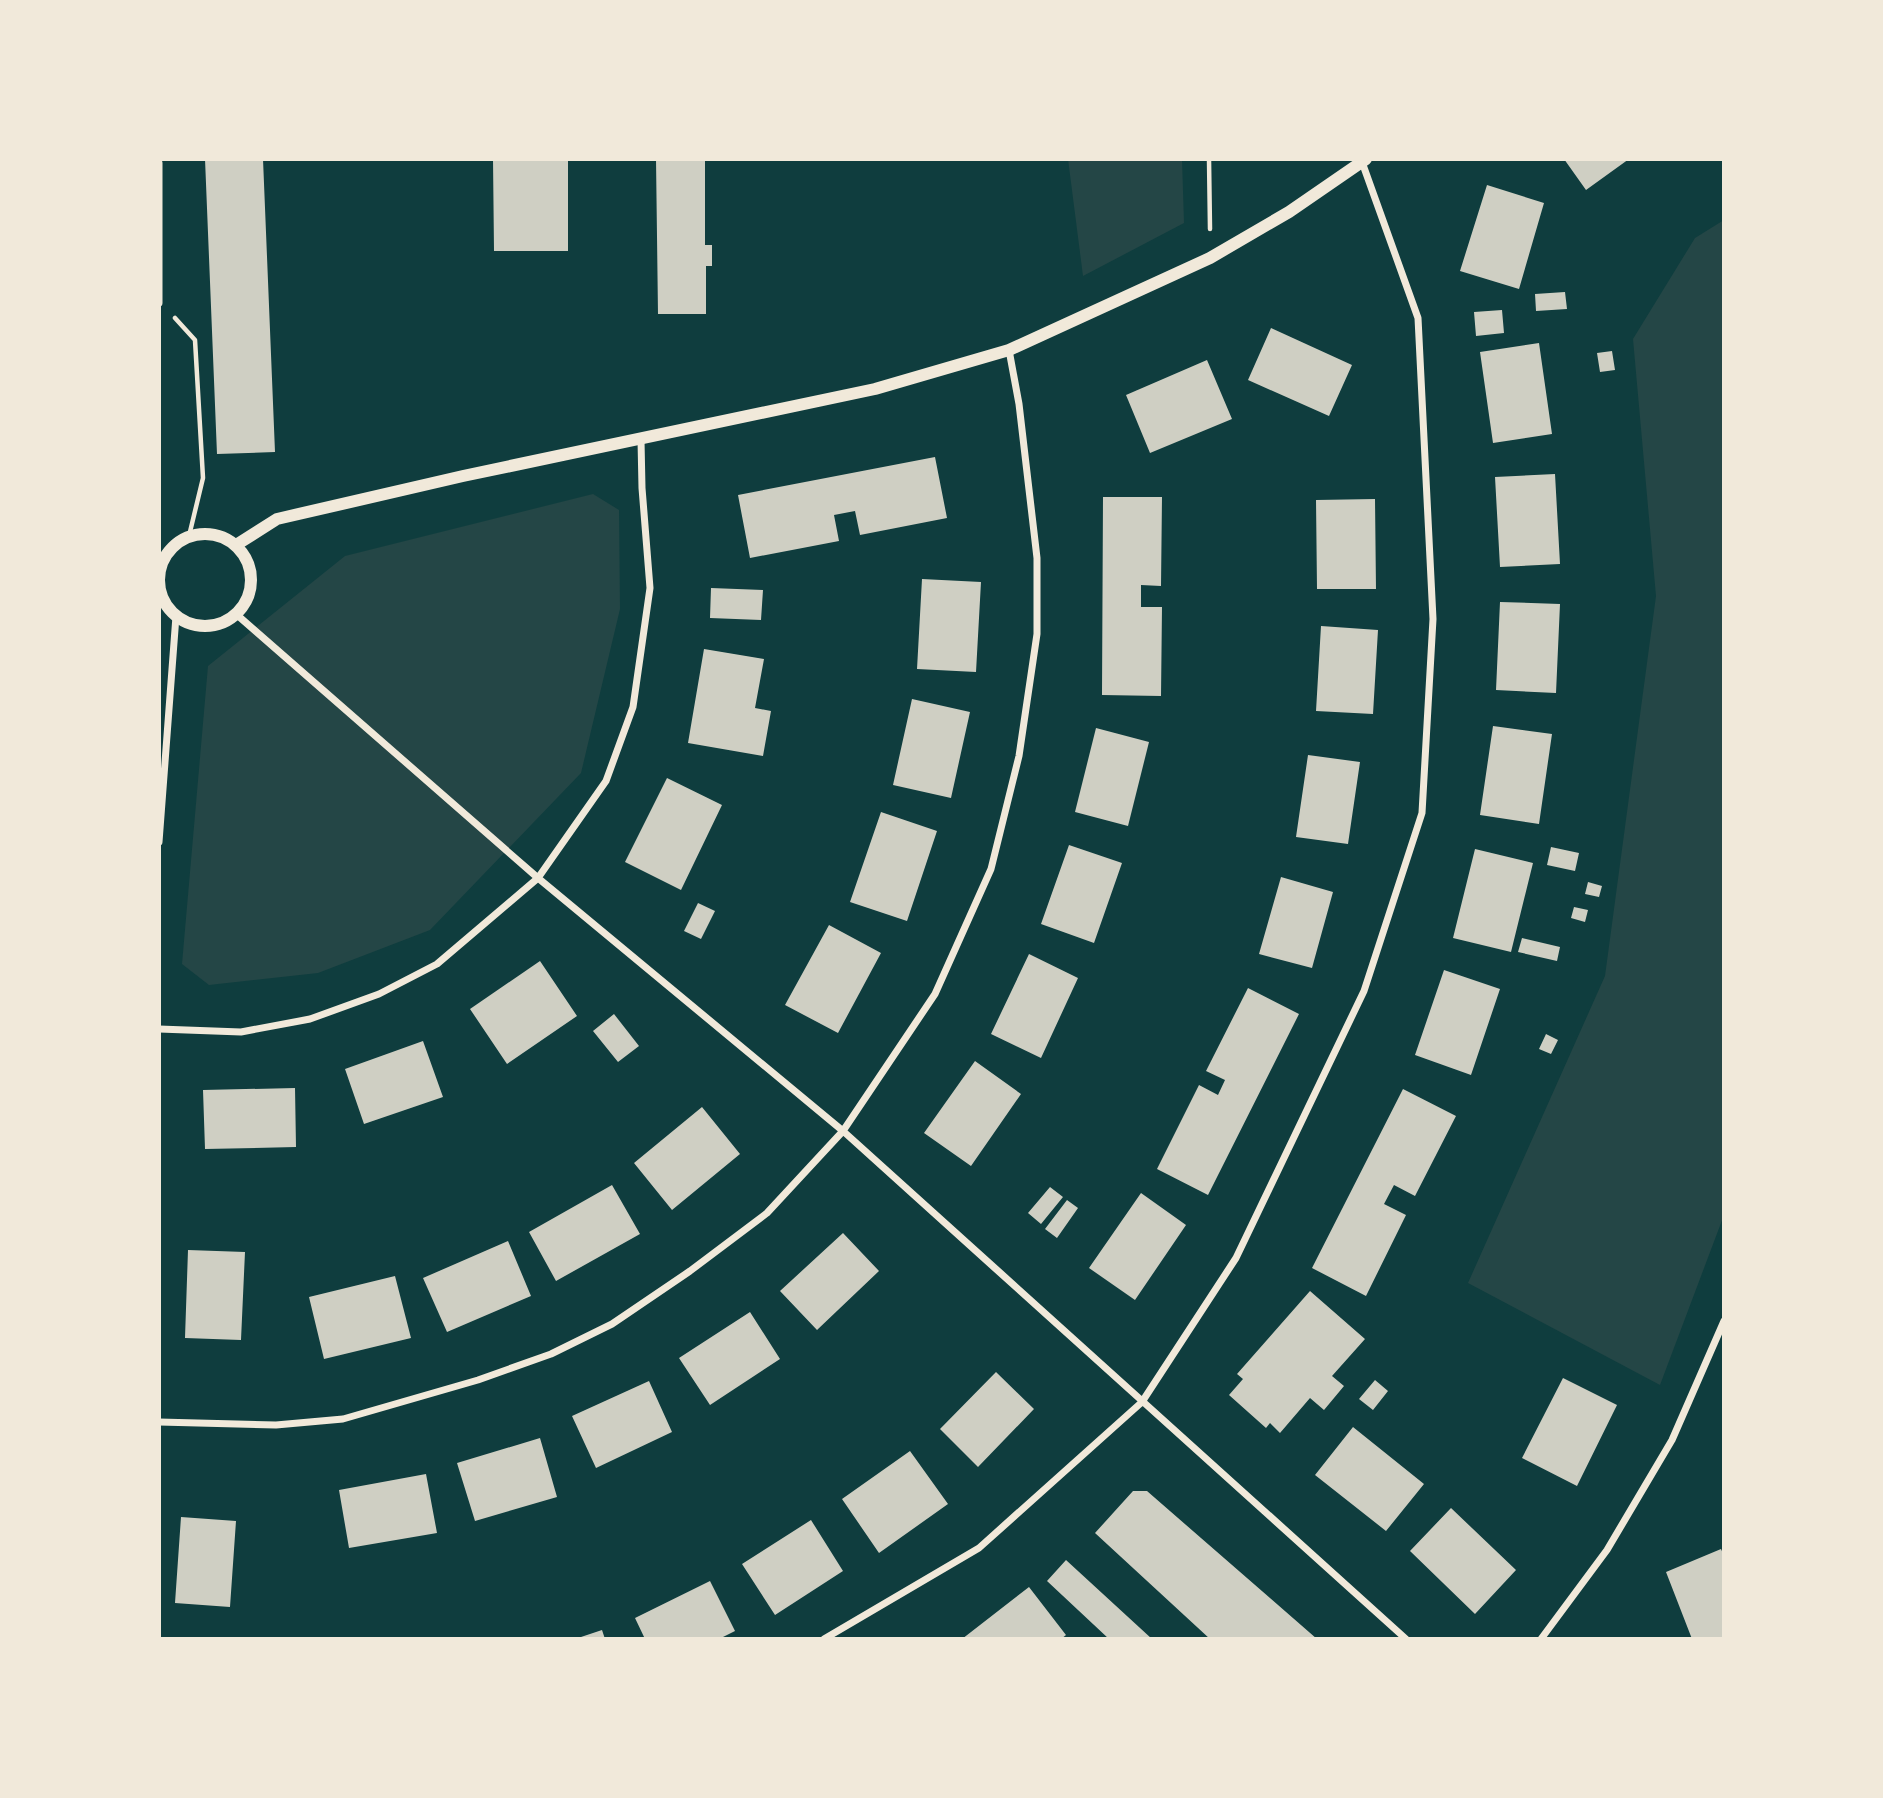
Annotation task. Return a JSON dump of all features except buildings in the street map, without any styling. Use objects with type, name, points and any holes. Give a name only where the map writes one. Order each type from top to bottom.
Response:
[{"type":"street","points":[[236,545],[277,519],[875,389],[1009,350],[1210,258],[1289,212],[1364,161],[1418,318],[1433,619],[1422,813],[1358,1003],[1236,1258],[1142,1402],[979,1548],[824,1639]]},
{"type":"street","points":[[159,163],[160,302]]},
{"type":"street","points":[[159,1422],[276,1425],[342,1419],[478,1380],[551,1354],[612,1324],[690,1271],[767,1213],[843,1130],[935,994],[991,869],[1018,756],[1037,634],[1037,558],[1019,404],[1009,350]]},
{"type":"street","points":[[159,1030],[241,1032],[310,1019],[379,994],[437,964],[538,878],[606,781],[633,706],[650,588],[641,440]]},
{"type":"street","points":[[213,534],[236,545],[247,561],[251,580],[247,598],[236,614],[219,624],[200,626],[176,616],[164,603],[159,590],[160,564],[173,546],[189,536],[213,534]]},
{"type":"street","points":[[236,614],[538,878],[843,1130],[1406,1639]]},
{"type":"street","points":[[159,842],[176,616]]},
{"type":"street","points":[[1541,1639],[1606,1550],[1672,1440],[1724,1321]]},
{"type":"path","points":[[1209,159],[1210,258]]},
{"type":"path","points":[[160,302],[195,340],[202,478],[189,536]]},
{"type":"shaded area","points":[[1068,159],[1182,159],[1184,223],[1083,276]]},
{"type":"shaded area","points":[[1724,220],[1724,1215],[1660,1385],[1468,1283],[1605,976],[1656,596],[1633,339],[1695,238]]},
{"type":"shaded area","points":[[593,494],[619,510],[620,609],[581,773],[430,930],[318,973],[209,985],[182,964],[208,666],[345,556]]}]
